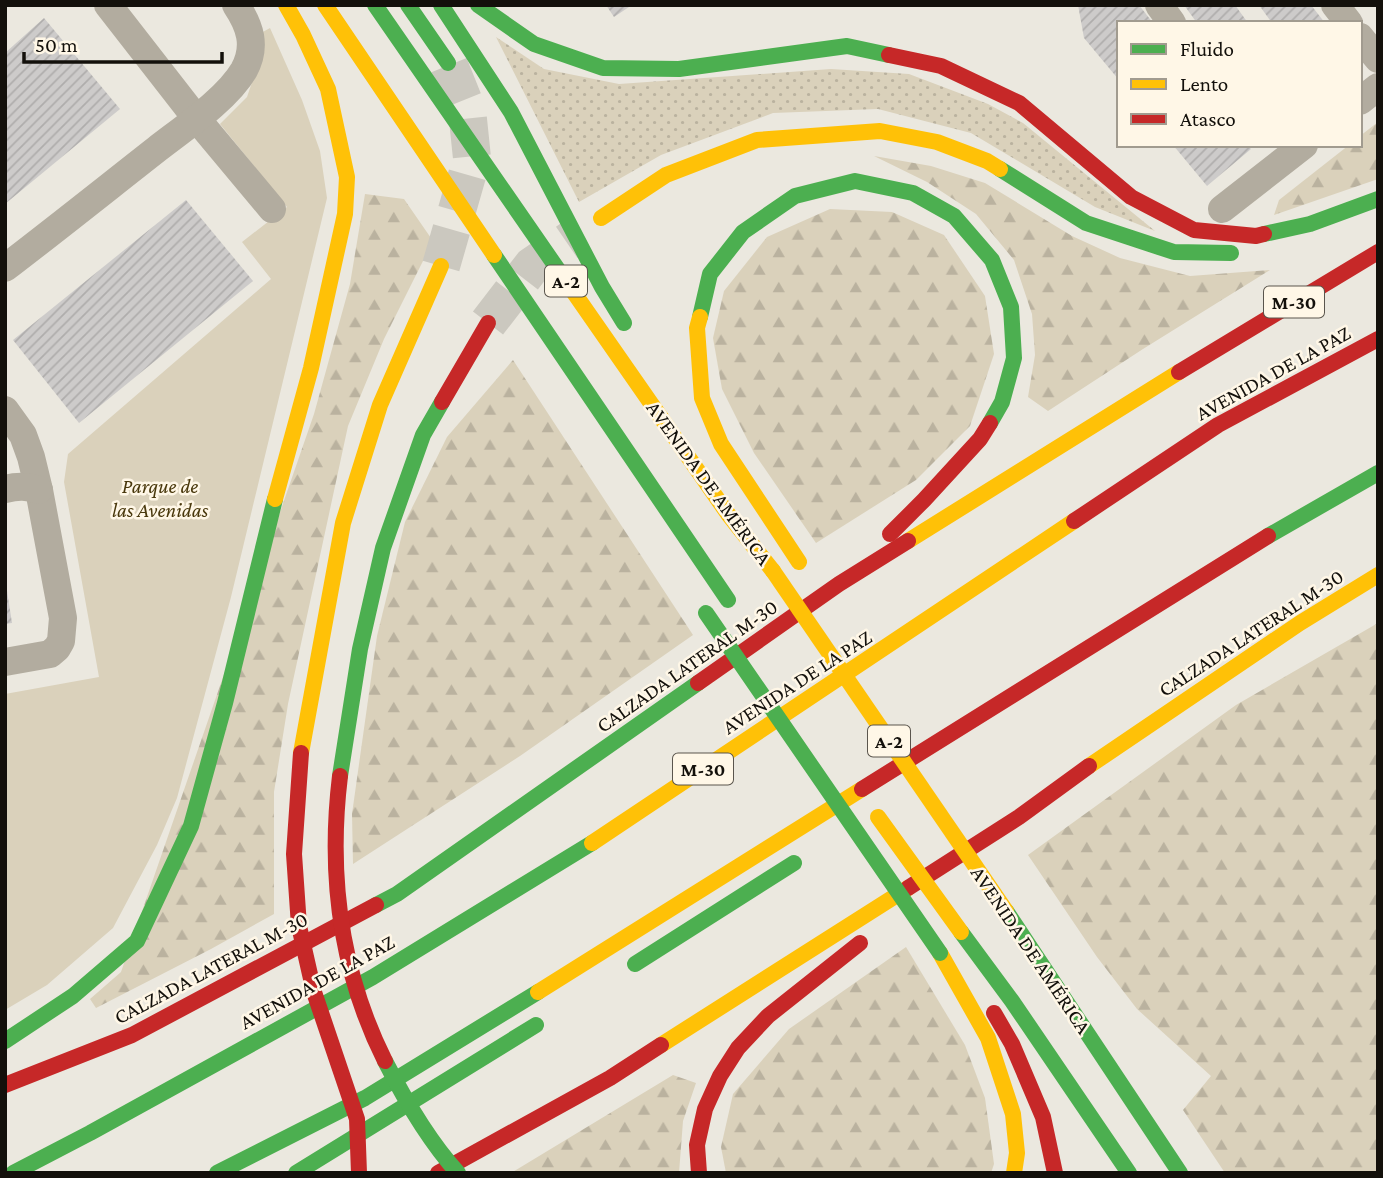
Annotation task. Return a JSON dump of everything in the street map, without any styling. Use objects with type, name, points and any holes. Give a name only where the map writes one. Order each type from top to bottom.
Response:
[{"type":"highway","points":[[5,1041],[73,996],[137,940],[191,827],[222,716],[267,530],[311,368],[345,214],[346,177],[328,89],[286,5]]},
{"type":"highway","name":"A-2","points":[[325,5],[732,605]]},
{"type":"highway","name":"AVENIDA DE AMÉRICA","points":[[375,5],[727,514],[773,571],[1006,911],[1180,1173]]},
{"type":"highway","points":[[408,5],[449,65]]},
{"type":"highway","points":[[441,5],[511,112],[602,286],[630,332]]},
{"type":"highway","points":[[478,5],[534,44],[603,68],[679,69],[847,46],[941,66],[1019,103],[1131,197],[1194,230],[1256,236],[1310,224],[1378,199]]},
{"type":"highway","points":[[601,218],[666,176],[757,140],[880,131],[937,142],[988,162],[1086,223],[1174,252],[1243,253]]},
{"type":"highway","points":[[828,605],[722,444],[702,398],[697,328],[710,274],[743,232],[795,196],[855,181],[913,193],[954,216],[992,260],[1011,307],[1014,358],[1002,402],[980,439],[924,500],[839,584]]},
{"type":"highway","name":"CALZADA LATERAL M-30","points":[[5,1085],[132,1035],[397,894],[839,584],[1209,353],[1378,252]]},
{"type":"highway","points":[[359,1173],[356,1119],[314,992],[299,926],[294,854],[301,753],[343,523],[380,405],[441,266]]},
{"type":"highway","points":[[1209,353],[1342,292]]},
{"type":"highway","points":[[458,1173],[394,1082],[354,985],[343,941],[336,881],[335,828],[340,776],[360,649],[383,548],[423,435],[488,323]]},
{"type":"highway","name":"AVENIDA DE LA PAZ","points":[[12,1173],[90,1133],[373,976],[589,845],[1218,425],[1378,340]]},
{"type":"highway","points":[[615,434],[641,497]]},
{"type":"highway","points":[[709,459],[744,516],[760,553]]},
{"type":"highway","points":[[218,1173],[365,1098],[483,1027],[998,703],[1282,528],[1378,473]]},
{"type":"highway","name":"CALZADA LATERAL M-30","points":[[438,1173],[610,1077],[1019,817],[1096,761],[1300,623],[1378,575]]},
{"type":"highway","points":[[703,607],[966,965]]},
{"type":"highway","points":[[750,633],[765,655]]},
{"type":"highway","points":[[857,647],[871,668]]},
{"type":"highway","points":[[788,689],[811,722]]},
{"type":"highway","points":[[843,831],[913,785],[998,703]]},
{"type":"highway","points":[[913,732],[936,763]]},
{"type":"highway","name":"A-2","points":[[849,778],[914,866],[934,916],[951,942]]},
{"type":"highway","points":[[894,916],[1019,817]]},
{"type":"highway","points":[[976,830],[1006,911]]},
{"type":"highway","points":[[622,971],[808,853]]},
{"type":"highway","points":[[699,1173],[697,1145],[705,1109],[720,1076],[738,1048],[768,1016],[873,933]]},
{"type":"highway","points":[[951,942],[988,1038],[1013,1114],[1017,1153],[1014,1173]]},
{"type":"highway","points":[[951,942],[1012,1001],[1129,1173]]},
{"type":"highway","points":[[986,999],[1012,1044],[1043,1117],[1055,1173]]},
{"type":"highway","points":[[296,1173],[552,1015]]},
{"type":"street","points":[[108,5],[196,118],[272,209]]},
{"type":"street","points":[[5,268],[228,90],[244,69],[251,51],[251,31],[236,5]]},
{"type":"street","points":[[1159,5],[1171,21]]},
{"type":"street","points":[[1335,5],[1347,21]]},
{"type":"street","points":[[1362,39],[1378,59]]},
{"type":"street","points":[[1362,99],[1378,87]]},
{"type":"street","points":[[1222,209],[1274,154],[1297,147]]},
{"type":"street","points":[[5,410],[23,435],[31,457],[63,618],[61,641],[50,654],[5,662]]},
{"type":"street","points":[[5,489],[29,486],[39,490]]},
{"type":"green space","name":"Parque de las Avenidas","points":[[270,28],[302,100],[320,151],[327,198],[231,597],[177,798],[157,845],[113,928],[47,985],[5,1010],[5,694],[99,677],[64,482],[68,454],[271,279],[242,242],[287,207],[220,124],[247,97],[263,50],[261,33]]},
{"type":"green space","points":[[496,37],[544,69],[619,84],[831,69],[909,74],[988,104],[1023,123],[1155,231],[1095,207],[971,133],[878,109],[773,113],[661,155],[579,202]]},
{"type":"green space","points":[[1378,122],[1378,179],[1274,215],[1279,200],[1346,147],[1362,147],[1362,134]]},
{"type":"green space","points":[[874,156],[931,166],[985,183],[1072,236],[1120,258],[1190,276],[1270,270],[1048,411],[1028,397],[1035,355],[1032,314],[1014,260],[976,214],[927,182]]},
{"type":"green space","points":[[365,194],[404,199],[433,241],[384,339],[348,426],[288,704],[274,792],[274,914],[96,1008],[90,999],[121,972],[314,414],[350,284]]},
{"type":"green space","points":[[830,209],[892,212],[944,235],[985,296],[994,354],[970,426],[916,480],[816,543],[754,453],[722,389],[713,338],[724,291],[767,237]]},
{"type":"green space","points":[[513,360],[693,635],[520,756],[353,864],[352,814],[377,636],[405,522],[447,437]]},
{"type":"green space","points":[[1378,623],[1378,1173],[1225,1173],[1183,1110],[1211,1076],[1137,1009],[1097,957],[1028,855],[1236,705]]},
{"type":"green space","points":[[906,947],[965,1045],[985,1098],[994,1164],[991,1173],[726,1173],[721,1147],[733,1094],[789,1029]]},
{"type":"green space","points":[[673,1075],[696,1083],[683,1121],[679,1173],[511,1173]]},
{"type":"building","points":[[606,5],[632,5],[614,17]]},
{"type":"building","points":[[1078,5],[1139,5],[1151,21],[1117,21],[1117,78],[1084,38]]},
{"type":"building","points":[[1184,5],[1235,5],[1247,21],[1196,21]]},
{"type":"building","points":[[1259,5],[1311,5],[1323,21],[1271,21]]},
{"type":"building","points":[[44,18],[120,109],[5,204],[5,53]]},
{"type":"building","points":[[1175,147],[1251,149],[1207,186]]},
{"type":"building","points":[[186,200],[253,281],[79,423],[13,340]]},
{"type":"building","points":[[5,591],[12,623],[5,624]]},
{"type":"tunnel","points":[[441,266],[472,158],[467,110],[449,65]]},
{"type":"tunnel","points":[[488,323],[532,266],[576,236]]},
{"type":"traffic: fast","points":[[375,5],[570,287]]},
{"type":"traffic: fast","points":[[408,5],[448,63]]},
{"type":"traffic: fast","points":[[441,5],[511,112],[602,287],[624,323]]},
{"type":"traffic: fast","points":[[478,5],[534,44],[603,68],[679,69],[847,46],[889,55]]},
{"type":"traffic: fast","points":[[1000,169],[1086,223],[1174,252],[1231,253]]},
{"type":"traffic: fast","points":[[700,317],[710,274],[743,232],[795,196],[855,181],[913,193],[954,216],[992,260],[1011,307],[1014,358],[1002,402],[990,423]]},
{"type":"traffic: fast","points":[[1264,234],[1310,224],[1378,199]]},
{"type":"traffic: fast","points":[[494,255],[728,600]]},
{"type":"traffic: fast","points":[[340,776],[360,649],[383,548],[423,435],[442,402]]},
{"type":"traffic: fast","points":[[1268,536],[1378,473]]},
{"type":"traffic: fast","points":[[5,1041],[73,996],[137,941],[191,826],[225,703],[275,499]]},
{"type":"traffic: fast","points":[[706,613],[940,953]]},
{"type":"traffic: fast","points":[[376,905],[397,894],[698,683]]},
{"type":"traffic: fast","points":[[13,1173],[373,977],[592,843]]},
{"type":"traffic: fast","points":[[635,964],[794,863]]},
{"type":"traffic: fast","points":[[1006,911],[1180,1173]]},
{"type":"traffic: fast","points":[[961,932],[1012,1001],[1129,1173]]},
{"type":"traffic: fast","points":[[217,1173],[365,1098],[538,992]]},
{"type":"traffic: fast","points":[[296,1173],[536,1025]]},
{"type":"traffic: fast","points":[[385,1061],[418,1119],[458,1173]]},
{"type":"traffic: slow","points":[[275,499],[311,368],[345,214],[347,177],[328,89],[286,5]]},
{"type":"traffic: slow","points":[[325,5],[494,255]]},
{"type":"traffic: slow","points":[[601,218],[666,175],[757,140],[880,131],[937,142],[987,161],[1000,169]]},
{"type":"traffic: slow","points":[[301,753],[343,523],[380,405],[441,266]]},
{"type":"traffic: slow","points":[[570,287],[728,514],[773,571]]},
{"type":"traffic: slow","points":[[700,317],[697,328],[702,398],[721,444],[799,562]]},
{"type":"traffic: slow","points":[[908,541],[1179,372]]},
{"type":"traffic: slow","points":[[592,843],[1074,521]]},
{"type":"traffic: slow","points":[[773,571],[1006,911]]},
{"type":"traffic: slow","points":[[1089,766],[1300,623],[1378,575]]},
{"type":"traffic: slow","points":[[538,992],[862,789]]},
{"type":"traffic: slow","points":[[878,817],[961,932]]},
{"type":"traffic: slow","points":[[661,1045],[908,888]]},
{"type":"traffic: slow","points":[[940,953],[988,1038],[1013,1114],[1017,1153],[1014,1173]]},
{"type":"traffic: jam","points":[[889,55],[941,66],[1019,103],[1131,197],[1194,230],[1256,236],[1264,234]]},
{"type":"traffic: jam","points":[[1179,372],[1378,252]]},
{"type":"traffic: jam","points":[[442,402],[488,323]]},
{"type":"traffic: jam","points":[[1074,521],[1218,425],[1378,339]]},
{"type":"traffic: jam","points":[[890,534],[980,439],[990,423]]},
{"type":"traffic: jam","points":[[862,789],[1268,536]]},
{"type":"traffic: jam","points":[[698,683],[839,584],[908,541]]},
{"type":"traffic: jam","points":[[301,753],[294,854],[299,926],[314,992],[357,1119],[359,1173]]},
{"type":"traffic: jam","points":[[908,888],[1019,817],[1089,766]]},
{"type":"traffic: jam","points":[[340,776],[336,850],[341,922],[357,992],[385,1061]]},
{"type":"traffic: jam","points":[[5,1085],[132,1035],[376,905]]},
{"type":"traffic: jam","points":[[699,1173],[697,1145],[705,1109],[720,1076],[738,1048],[768,1016],[860,943]]},
{"type":"traffic: jam","points":[[994,1013],[1012,1044],[1043,1117],[1055,1173]]},
{"type":"traffic: jam","points":[[438,1173],[610,1078],[661,1045]]}]
